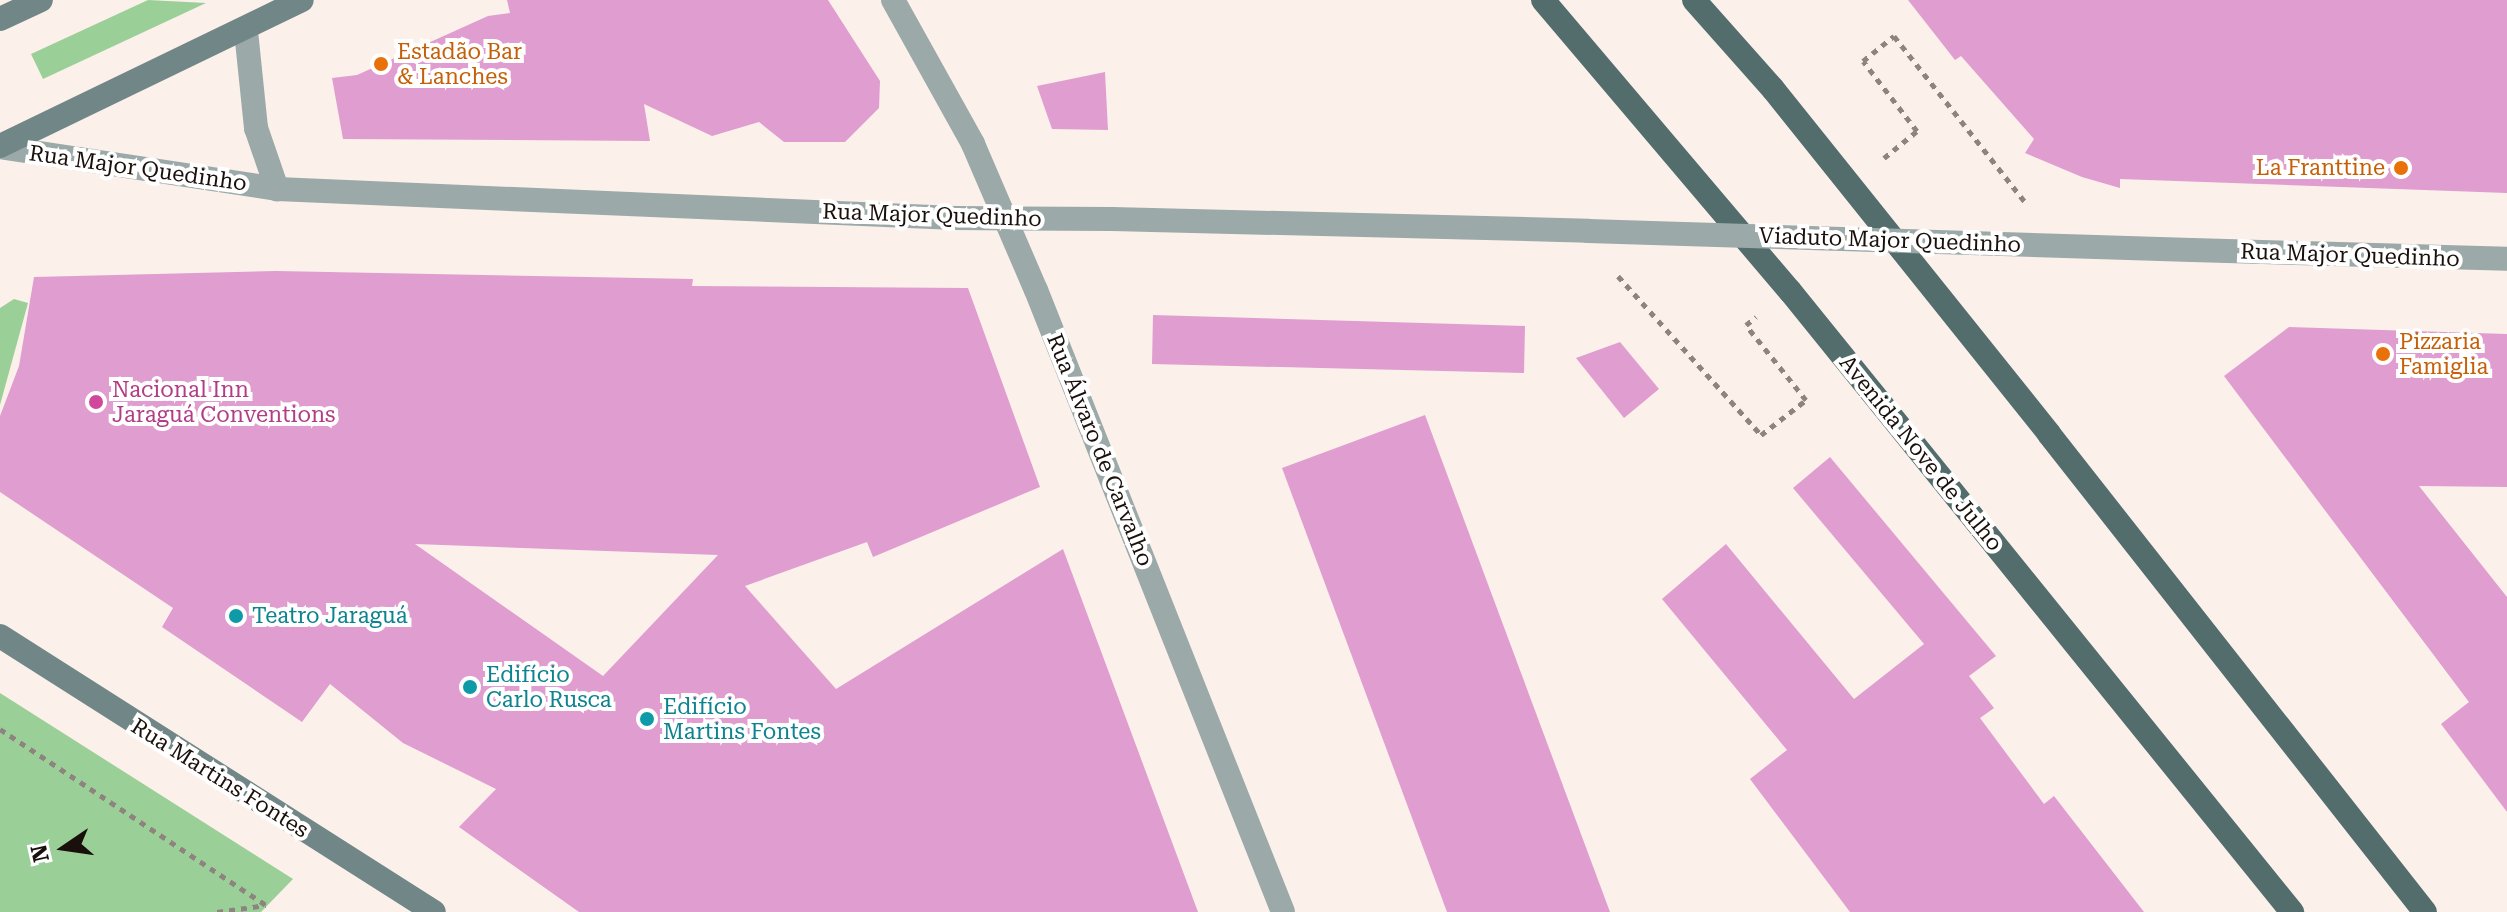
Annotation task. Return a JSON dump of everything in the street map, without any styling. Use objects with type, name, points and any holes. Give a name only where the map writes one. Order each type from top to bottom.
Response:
[{"type":"main road","points":[[0,19],[41,0]]},
{"type":"main road","points":[[0,147],[246,31],[302,0]]},
{"type":"main road","name":"Avenida Nove de Julho","points":[[1543,0],[1790,291],[2292,912]]},
{"type":"main road","points":[[1694,0],[1849,186],[2425,912]]},
{"type":"main road","name":"Rua Martins Fontes","points":[[2,638],[434,912]]},
{"type":"street","name":"Rua Álvaro de Carvalho","points":[[893,0],[973,144],[1036,290],[1283,912]]},
{"type":"street","name":"Rua Major Quedinho","points":[[246,31],[256,128],[277,189]]},
{"type":"street","name":"Rua Major Quedinho","points":[[0,147],[277,189],[955,218],[1583,231]]},
{"type":"street","name":"Viaduto Major Quedinho","points":[[1583,231],[2192,250]]},
{"type":"street","name":"Rua Major Quedinho","points":[[2192,250],[2507,259]]},
{"type":"path","points":[[1849,186],[1917,131],[1863,61],[1894,36],[2059,244]]},
{"type":"path","points":[[1583,231],[1761,435],[1806,400],[1746,325],[1790,291]]},
{"type":"path","points":[[0,729],[266,905],[217,912]]},
{"type":"green space","points":[[148,0],[206,3],[43,79],[31,54]]},
{"type":"green space","points":[[14,299],[28,303],[0,405],[0,308]]},
{"type":"green space","points":[[0,693],[293,879],[261,912],[0,912]]},
{"type":"building","points":[[507,0],[828,0],[880,81],[879,108],[845,142],[784,142],[759,122],[712,136],[644,104],[650,141],[343,139],[332,78],[357,75],[488,16],[510,13]]},
{"type":"building","points":[[1908,0],[2507,0],[2507,193],[2120,179],[2120,188],[2082,177],[2025,153],[2034,139],[1961,56],[1955,60]]},
{"type":"building","points":[[1105,72],[1108,130],[1052,129],[1037,86]]},
{"type":"building","points":[[276,271],[693,279],[692,286],[968,288],[1040,487],[873,557],[867,542],[745,586],[836,689],[1063,549],[1198,912],[579,912],[459,827],[496,789],[403,743],[330,684],[302,722],[162,627],[173,608],[0,492],[0,416],[19,366],[34,277]],"holes":[[[415,544],[718,555],[603,676]]]},
{"type":"building","points":[[1153,315],[1525,326],[1524,373],[1152,364]]},
{"type":"building","points":[[2289,327],[2507,334],[2507,487],[2419,486],[2507,597],[2507,812],[2441,724],[2469,702],[2224,376]]},
{"type":"building","points":[[1620,342],[1659,389],[1624,418],[1576,358]]},
{"type":"building","points":[[1425,415],[1610,912],[1447,912],[1282,468]]},
{"type":"building","points":[[1830,457],[1996,656],[1969,676],[1994,708],[1980,718],[2044,804],[2054,796],[2144,912],[1850,912],[1750,779],[1787,750],[1662,599],[1726,544],[1854,699],[1924,644],[1793,488]]},
{"type":"place","name":"Estadão Bar & Lanches","points":[[381,64]]},
{"type":"place","name":"La Franttine","points":[[2401,168]]},
{"type":"place","name":"Pizzaria Famiglia","points":[[2383,354]]},
{"type":"place","name":"Nacional Inn Jaraguá Conventions","points":[[96,402]]},
{"type":"place","name":"Teatro Jaraguá","points":[[236,616]]},
{"type":"place","name":"Edifício Carlo Rusca","points":[[470,687]]},
{"type":"place","name":"Edifício Martins Fontes","points":[[647,719]]}]
